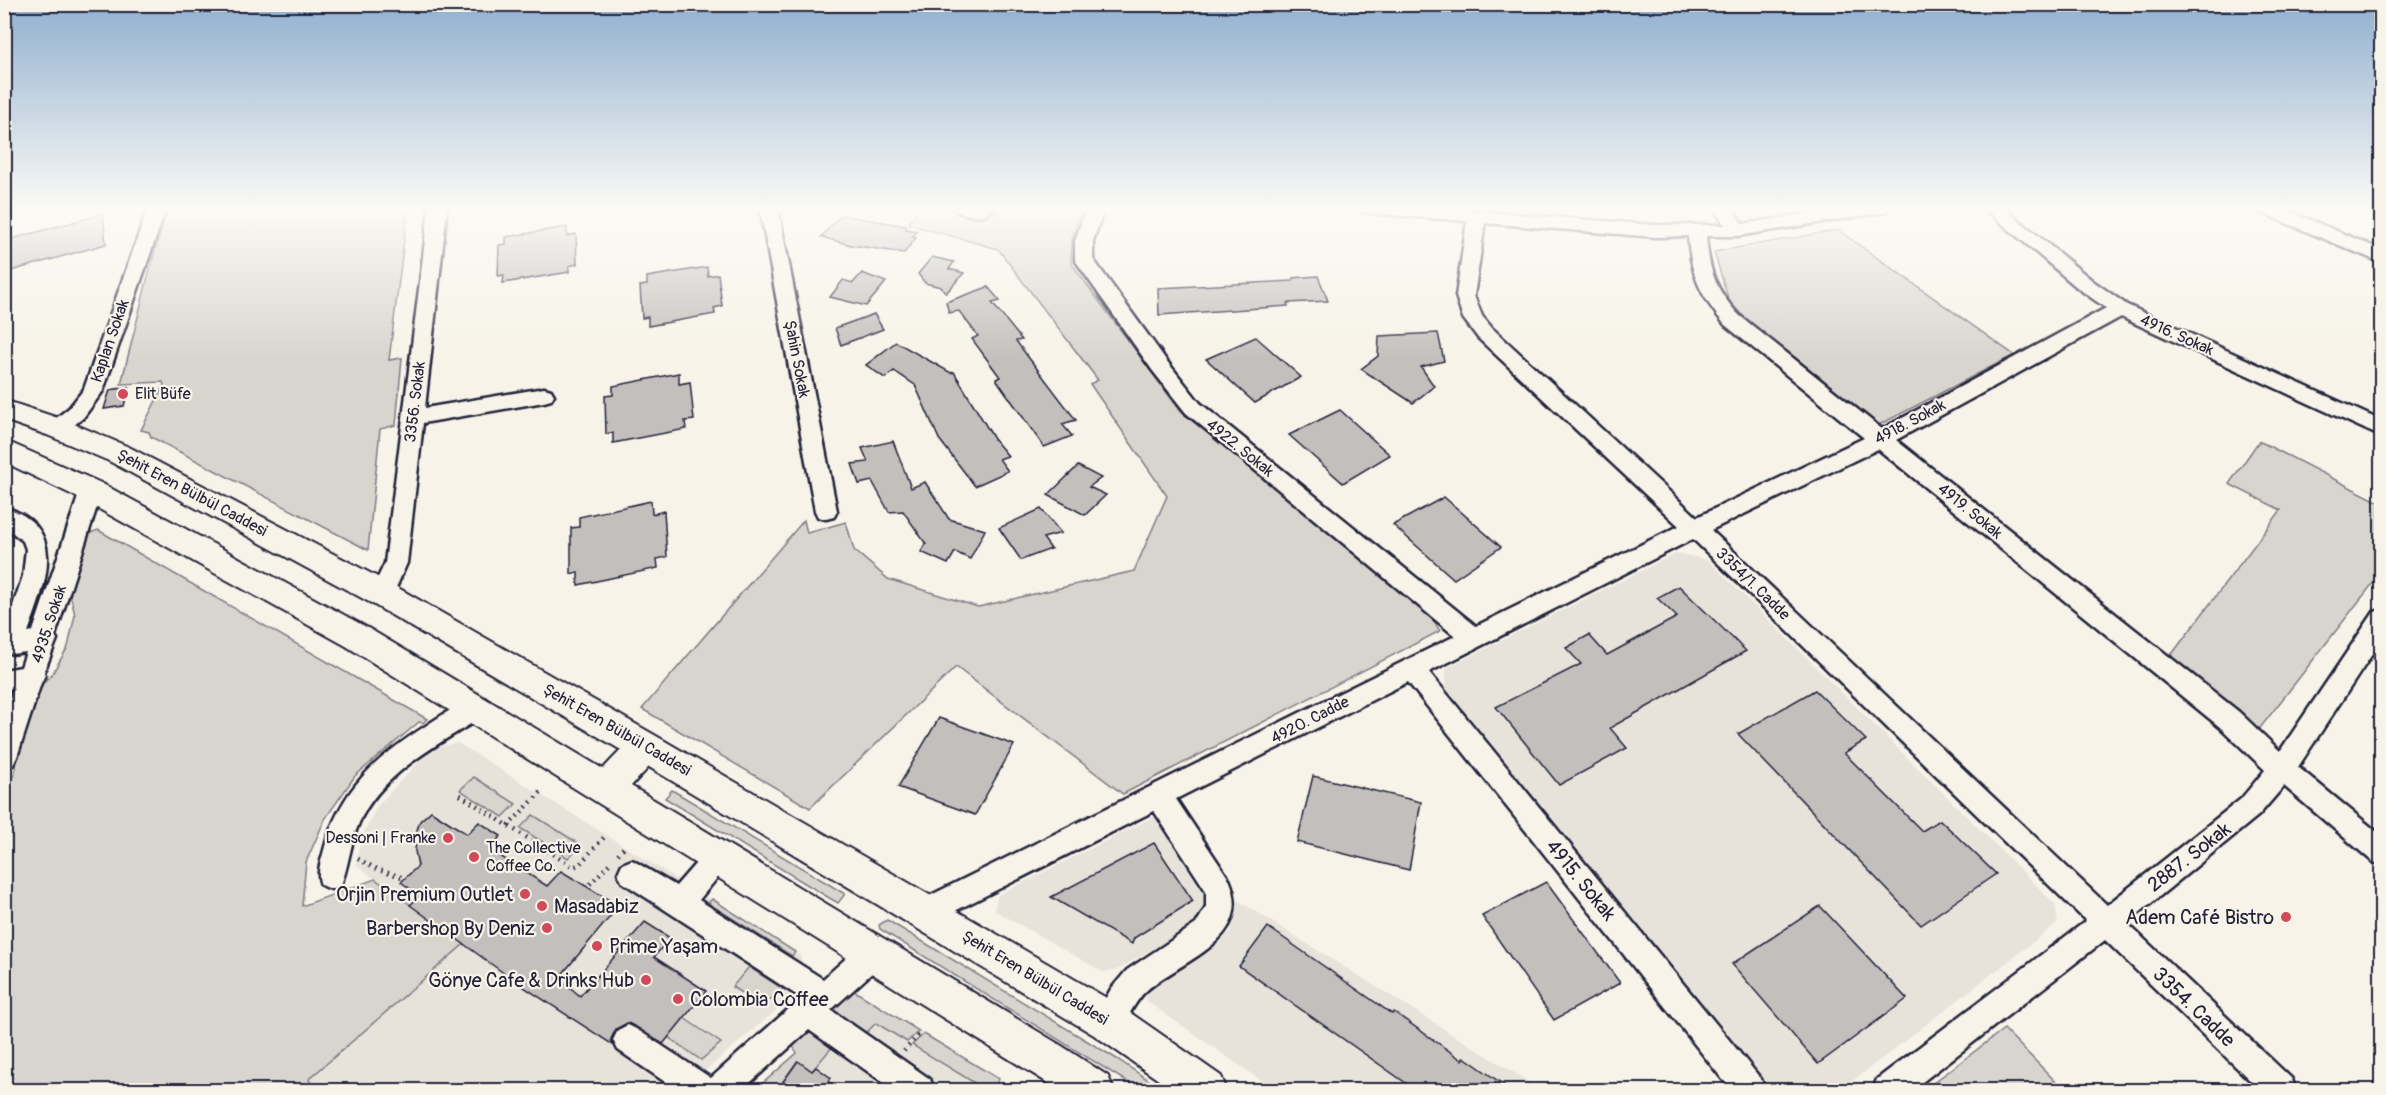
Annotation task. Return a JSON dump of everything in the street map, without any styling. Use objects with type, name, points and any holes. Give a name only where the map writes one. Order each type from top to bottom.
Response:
[{"type":"main road","name":"Şehit Eren Bülbül Caddesi","points":[[4,410],[57,428],[119,454],[382,594],[646,747],[1108,1021],[1207,1090]]},
{"type":"main road","points":[[12,453],[57,428]]},
{"type":"main road","points":[[12,453],[92,491],[357,638],[718,857],[1094,1090]]},
{"type":"main road","points":[[607,789],[646,747]]},
{"type":"street","name":"Kaplan Sokak","points":[[57,428],[76,413],[93,391],[139,259]]},
{"type":"street","name":"3356. Sokak","points":[[382,594],[396,563],[432,259]]},
{"type":"street","name":"Şahin Sokak","points":[[779,259],[826,511]]},
{"type":"street","name":"4922. Sokak","points":[[1084,259],[1159,365],[1193,408],[1474,638]]},
{"type":"street","name":"3354/1. Cadde","points":[[1471,259],[1465,296],[1478,325],[1695,528],[2106,923]]},
{"type":"street","name":"4919. Sokak","points":[[1700,259],[1701,275],[1718,305],[1732,320],[2230,720],[2282,769],[2382,853]]},
{"type":"street","name":"4916. Sokak","points":[[2055,259],[2120,309],[2382,430]]},
{"type":"street","name":"4918. Sokak","points":[[1695,528],[1880,439],[2120,309]]},
{"type":"street","points":[[413,417],[544,395]]},
{"type":"street","name":"4935. Sokak","points":[[4,757],[45,639],[92,491]]},
{"type":"street","points":[[4,515],[29,532],[38,554],[12,644],[45,639]]},
{"type":"street","name":"4920. Cadde","points":[[925,912],[1695,528]]},
{"type":"street","name":"2887. Sokak","points":[[1888,1090],[2236,820],[2261,796],[2282,769],[2382,619]]},
{"type":"street","name":"4915. Sokak","points":[[1412,669],[1750,1090]]},
{"type":"street","points":[[4,680],[33,675]]},
{"type":"street","points":[[331,876],[346,822],[355,804],[367,789],[410,750],[476,709]]},
{"type":"street","points":[[1108,1021],[1136,981],[1150,969],[1202,938],[1213,927],[1220,915],[1222,903],[1219,888],[1159,795]]},
{"type":"street","points":[[679,903],[718,857]]},
{"type":"street","points":[[632,873],[679,903],[817,1004],[919,1090]]},
{"type":"street","name":"3354. Cadde","points":[[2106,923],[2281,1090]]},
{"type":"street","points":[[720,1090],[873,953]]},
{"type":"street","points":[[628,1040],[703,1090]]},
{"type":"path","points":[[508,826],[543,790]]},
{"type":"path","points":[[460,795],[573,867],[579,865],[607,834]]},
{"type":"path","points":[[338,849],[379,870],[405,878]]},
{"type":"path","points":[[910,1043],[921,1032]]},
{"type":"path","points":[[999,1090],[1004,1083]]},
{"type":"shaded area","points":[[152,259],[402,259],[389,360],[402,358],[396,425],[380,429],[368,550],[151,437],[149,432],[141,430],[164,385],[163,382],[121,384]]},
{"type":"shaded area","points":[[1006,259],[1071,259],[1071,263],[1181,412],[1421,602],[1440,631],[1123,794],[956,667],[810,808],[642,709],[804,520],[807,533],[846,522],[854,550],[888,579],[978,607],[1134,571],[1167,496],[1090,384],[1098,380]]},
{"type":"shaded area","points":[[1716,259],[1879,259],[2014,355],[1879,425],[1733,314]]},
{"type":"shaded area","points":[[2259,441],[2381,503],[2381,573],[2257,732],[2169,658],[2281,510],[2229,484]]},
{"type":"shaded area","points":[[98,530],[427,719],[423,723],[419,722],[355,776],[325,819],[306,862],[302,906],[375,879],[464,944],[309,1079],[314,1090],[5,1090],[5,810],[34,693],[52,674],[68,647],[75,615],[71,598],[63,599],[85,535]]},
{"type":"shaded area","points":[[1677,553],[1708,560],[2055,904],[2058,923],[1841,1090],[1770,1090],[1446,691],[1446,668]]},
{"type":"shaded area","points":[[458,743],[801,956],[802,981],[796,993],[683,1090],[314,1090],[309,1079],[464,944],[356,865],[360,841],[377,806],[432,748]]},
{"type":"shaded area","points":[[474,777],[516,804],[503,817],[460,790]]},
{"type":"shaded area","points":[[672,790],[845,894],[838,903],[826,896],[665,798]]},
{"type":"shaded area","points":[[1159,814],[1211,894],[1203,920],[1119,969],[1103,972],[994,910],[998,895]]},
{"type":"shaded area","points":[[533,815],[581,845],[568,858],[520,828]]},
{"type":"shaded area","points":[[712,899],[795,952],[792,956],[708,903]]},
{"type":"shaded area","points":[[1237,900],[1542,1090],[1275,1090],[1145,1000],[1154,981],[1217,945],[1231,931]]},
{"type":"shaded area","points":[[887,920],[1117,1059],[1163,1090],[1140,1090],[880,929],[879,925]]},
{"type":"shaded area","points":[[749,967],[783,989],[762,1006],[732,987]]},
{"type":"shaded area","points":[[853,990],[1016,1090],[755,1090],[797,1053],[794,1049],[795,1043]]},
{"type":"shaded area","points":[[853,990],[919,1031],[907,1042],[876,1023],[865,1034],[829,1012]]},
{"type":"shaded area","points":[[684,1018],[721,1043],[701,1060],[668,1037]]},
{"type":"shaded area","points":[[815,1025],[837,1041],[812,1071],[797,1061],[777,1090],[755,1090],[797,1053],[793,1046]]},
{"type":"shaded area","points":[[2004,1029],[2064,1090],[1924,1090]]},
{"type":"shaded area","points":[[924,1034],[999,1079],[991,1090],[986,1090],[912,1045]]},
{"type":"building","points":[[4,259],[53,259],[4,273]]},
{"type":"building","points":[[499,259],[577,259],[577,264],[569,266],[569,272],[503,283],[504,275],[498,276]]},
{"type":"building","points":[[930,259],[954,262],[949,269],[964,273],[946,293],[941,287],[925,283],[918,274]]},
{"type":"building","points":[[707,267],[708,276],[718,274],[722,306],[714,308],[715,314],[648,326],[648,317],[642,318],[640,286],[647,285],[647,277]]},
{"type":"building","points":[[862,273],[886,282],[866,306],[830,297],[843,280],[853,283]]},
{"type":"building","points":[[1318,276],[1328,301],[1159,315],[1158,288],[1293,281],[1293,278]]},
{"type":"building","points":[[988,287],[1000,301],[992,303],[1022,340],[1016,341],[1076,420],[1062,424],[1072,436],[1044,447],[996,379],[1000,377],[972,339],[978,336],[959,311],[949,313],[946,302]]},
{"type":"building","points":[[874,314],[883,329],[841,345],[835,328]]},
{"type":"building","points":[[1438,333],[1444,361],[1421,367],[1434,386],[1413,403],[1361,369],[1378,356],[1379,336]]},
{"type":"building","points":[[1256,337],[1301,377],[1255,403],[1206,359]]},
{"type":"building","points":[[896,342],[951,373],[954,372],[994,439],[1008,456],[999,459],[1008,471],[975,486],[939,439],[915,385],[894,371],[885,378],[866,365]]},
{"type":"building","points":[[679,373],[679,384],[690,382],[694,420],[685,421],[686,429],[613,443],[613,433],[606,434],[605,396],[613,395],[613,386]]},
{"type":"building","name":"Elit Büfe","points":[[129,387],[124,406],[104,409],[110,390]]},
{"type":"building","points":[[1340,410],[1390,455],[1343,483],[1289,435]]},
{"type":"building","points":[[893,441],[911,488],[925,482],[949,519],[985,530],[970,559],[955,552],[948,564],[921,552],[926,544],[903,511],[889,512],[872,481],[859,484],[852,464],[868,462],[862,448]]},
{"type":"building","points":[[1078,466],[1101,478],[1089,487],[1106,495],[1085,515],[1048,495]]},
{"type":"building","points":[[1444,497],[1501,547],[1454,579],[1393,525]]},
{"type":"building","points":[[651,501],[652,514],[664,511],[667,557],[657,559],[658,568],[578,585],[578,572],[571,574],[571,528],[579,527],[579,517]]},
{"type":"building","points":[[1041,509],[1061,533],[1043,538],[1051,549],[1021,560],[999,528]]},
{"type":"building","points":[[1679,586],[1746,651],[1610,728],[1627,748],[1559,785],[1496,707],[1581,664],[1566,648],[1589,635],[1607,655],[1677,617],[1657,598]]},
{"type":"building","points":[[1815,690],[1866,740],[1844,753],[1922,831],[1940,820],[1996,874],[1921,925],[1738,734]]},
{"type":"building","points":[[939,718],[1014,745],[975,815],[898,787]]},
{"type":"building","points":[[1313,776],[1421,802],[1409,870],[1297,842]]},
{"type":"building","points":[[431,811],[467,834],[479,822],[501,836],[489,849],[547,886],[561,871],[619,906],[559,978],[580,996],[645,922],[670,938],[654,957],[706,991],[663,1044],[627,1023],[616,1029],[611,1039],[613,1045],[516,982],[410,905],[420,896],[401,882],[418,866],[415,851],[417,830],[420,821]]},
{"type":"building","points":[[1154,843],[1193,901],[1134,938],[1132,944],[1051,897]]},
{"type":"building","points":[[1546,882],[1620,983],[1554,1020],[1482,916]]},
{"type":"building","points":[[1820,906],[1907,999],[1818,1064],[1732,964]]},
{"type":"building","points":[[1268,927],[1392,1014],[1394,1012],[1462,1060],[1464,1057],[1511,1090],[1416,1090],[1239,966]]},
{"type":"building","points":[[798,1061],[812,1071],[816,1067],[831,1078],[829,1081],[839,1090],[777,1090]]},
{"type":"place","name":"Elit Büfe","points":[[123,394]]},
{"type":"place","name":"Dessoni | Franke","points":[[448,838]]},
{"type":"place","name":"The Collective Coffee Co.","points":[[474,857]]},
{"type":"place","name":"Orjin Premium Outlet","points":[[525,894]]},
{"type":"place","name":"Masadabiz","points":[[542,906]]},
{"type":"place","name":"Adem Café Bistro","points":[[2286,917]]},
{"type":"place","name":"Barbershop By Deniz","points":[[547,928]]},
{"type":"place","name":"Prime Yaşam","points":[[597,946]]},
{"type":"place","name":"Gönye Cafe & Drinks Hub","points":[[646,980]]},
{"type":"place","name":"Colombia Coffee","points":[[678,999]]}]
